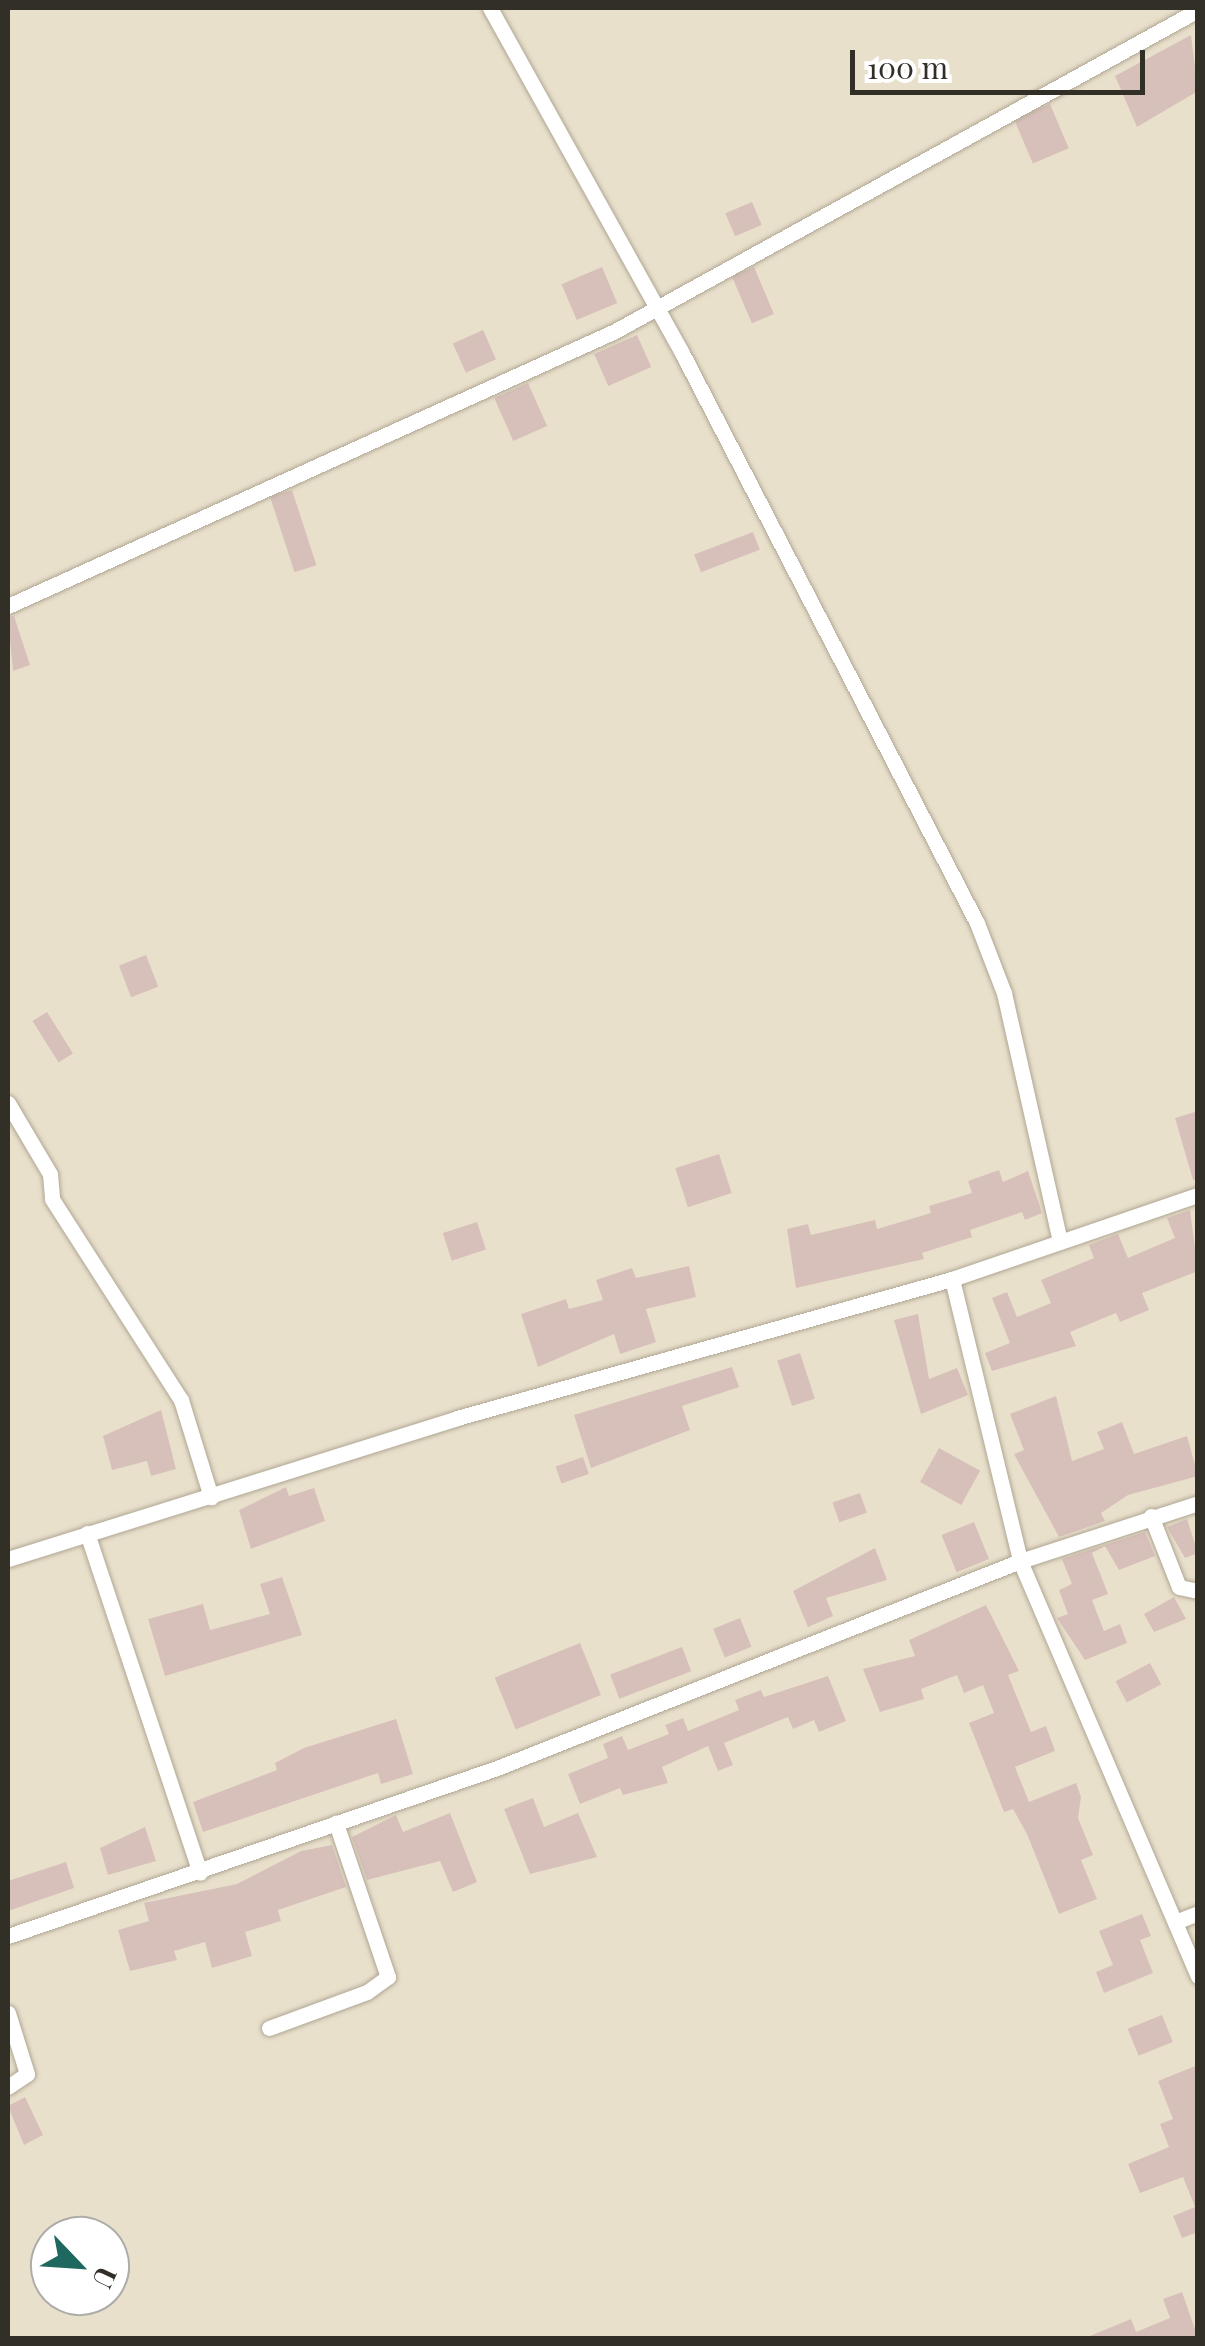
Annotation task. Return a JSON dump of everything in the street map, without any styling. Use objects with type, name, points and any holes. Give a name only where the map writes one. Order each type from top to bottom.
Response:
[{"type":"street","points":[[490,8],[658,310],[988,948],[1060,1238]]},
{"type":"street","points":[[8,606],[658,310],[1198,10]]},
{"type":"street","points":[[8,1103],[50,1174],[52,1199],[180,1400],[211,1498]]},
{"type":"street","points":[[8,1558],[211,1498],[457,1418],[952,1280],[1060,1238],[1198,1195]]},
{"type":"street","points":[[952,1280],[1020,1561],[1196,1970]]},
{"type":"street","points":[[8,1936],[200,1873],[661,1706],[1020,1561],[1198,1503]]},
{"type":"street","points":[[1151,1516],[1179,1587],[1198,1590]]},
{"type":"street","points":[[87,1533],[200,1873]]},
{"type":"street","points":[[269,2028],[367,1992],[388,1977],[336,1823]]},
{"type":"street","points":[[1174,1922],[1198,1913]]},
{"type":"street","points":[[8,2013],[27,2074],[8,2087]]},
{"type":"building","points":[[1191,35],[1198,91],[1137,127],[1115,76]]},
{"type":"building","points":[[1050,104],[1069,148],[1033,163],[1014,119]]},
{"type":"building","points":[[752,202],[762,225],[735,236],[725,213]]},
{"type":"building","points":[[602,267],[617,303],[577,320],[561,284]]},
{"type":"building","points":[[754,267],[774,314],[752,323],[732,276]]},
{"type":"building","points":[[483,330],[496,359],[466,373],[453,343]]},
{"type":"building","points":[[637,335],[651,367],[608,386],[594,354]]},
{"type":"building","points":[[528,383],[547,426],[513,441],[494,398]]},
{"type":"building","points":[[292,490],[316,565],[295,572],[270,497]]},
{"type":"building","points":[[753,532],[760,550],[701,572],[694,555]]},
{"type":"building","points":[[14,616],[30,665],[13,671],[8,617]]},
{"type":"building","points":[[146,955],[158,987],[131,997],[119,965]]},
{"type":"building","points":[[47,1012],[73,1054],[59,1063],[33,1021]]},
{"type":"building","points":[[1198,1111],[1198,1180],[1193,1180],[1175,1118]]},
{"type":"building","points":[[719,1154],[732,1193],[688,1207],[675,1168]]},
{"type":"building","points":[[999,1170],[1003,1182],[1028,1171],[1042,1213],[1025,1220],[1022,1212],[970,1230],[972,1237],[922,1253],[924,1259],[796,1288],[787,1229],[808,1224],[811,1235],[875,1220],[877,1229],[931,1213],[929,1206],[972,1193],[968,1181]]},
{"type":"building","points":[[1190,1210],[1198,1271],[1142,1293],[1149,1310],[1120,1322],[1116,1313],[1070,1332],[1076,1346],[992,1371],[985,1353],[1010,1343],[992,1298],[1007,1292],[1017,1317],[1051,1303],[1041,1280],[1094,1258],[1089,1245],[1118,1234],[1128,1258],[1175,1238],[1167,1218]]},
{"type":"building","points":[[477,1222],[486,1250],[452,1261],[443,1233]]},
{"type":"building","points":[[689,1266],[696,1297],[646,1309],[656,1342],[620,1354],[614,1334],[538,1367],[521,1314],[566,1299],[569,1309],[603,1300],[596,1280],[632,1268],[636,1278]]},
{"type":"building","points":[[918,1314],[929,1379],[957,1368],[968,1395],[921,1414],[894,1320]]},
{"type":"building","points":[[800,1353],[815,1399],[792,1406],[777,1360]]},
{"type":"building","points":[[732,1367],[739,1387],[682,1406],[690,1430],[591,1468],[574,1415]]},
{"type":"building","points":[[1056,1396],[1072,1461],[1104,1449],[1097,1432],[1122,1422],[1134,1454],[1187,1436],[1198,1476],[1128,1495],[1101,1513],[1105,1521],[1059,1537],[1014,1454],[1024,1450],[1010,1414]]},
{"type":"building","points":[[161,1410],[176,1469],[151,1476],[147,1461],[112,1470],[103,1436]]},
{"type":"building","points":[[939,1448],[980,1471],[961,1505],[920,1482]]},
{"type":"building","points":[[583,1457],[589,1474],[561,1483],[556,1466]]},
{"type":"building","points":[[286,1487],[289,1496],[314,1488],[325,1521],[251,1549],[239,1510]]},
{"type":"building","points":[[860,1493],[867,1513],[839,1522],[833,1502]]},
{"type":"building","points":[[1187,1519],[1198,1553],[1185,1558],[1167,1527]]},
{"type":"building","points":[[974,1522],[989,1559],[957,1572],[942,1535]]},
{"type":"building","points":[[1145,1532],[1155,1556],[1119,1570],[1105,1546],[1092,1553],[1108,1594],[1092,1600],[1104,1631],[1120,1624],[1127,1643],[1085,1660],[1057,1618],[1068,1614],[1059,1590],[1072,1584],[1062,1559]]},
{"type":"building","points":[[875,1548],[887,1580],[826,1598],[833,1616],[808,1627],[793,1591]]},
{"type":"building","points":[[282,1577],[302,1635],[165,1676],[148,1619],[203,1604],[210,1630],[270,1614],[260,1584]]},
{"type":"building","points":[[1174,1597],[1186,1619],[1154,1632],[1144,1614]]},
{"type":"building","points":[[986,1605],[1019,1671],[1008,1675],[1031,1732],[1046,1726],[1055,1751],[1015,1767],[1029,1802],[1076,1783],[1081,1797],[1078,1818],[1093,1855],[1081,1860],[1097,1899],[1059,1914],[1027,1834],[1013,1809],[1004,1812],[969,1723],[994,1713],[983,1685],[964,1693],[957,1675],[921,1689],[924,1699],[880,1712],[863,1669],[915,1656],[909,1640]]},
{"type":"building","points":[[740,1618],[752,1647],[725,1658],[713,1629]]},
{"type":"building","points":[[580,1643],[601,1695],[516,1729],[495,1677]]},
{"type":"building","points":[[682,1647],[691,1671],[619,1699],[610,1675]]},
{"type":"building","points":[[1150,1663],[1161,1684],[1127,1703],[1116,1681]]},
{"type":"building","points":[[828,1676],[846,1721],[819,1732],[814,1720],[793,1729],[788,1717],[724,1743],[733,1765],[718,1771],[708,1746],[662,1767],[668,1783],[623,1795],[620,1788],[580,1804],[568,1774],[608,1758],[603,1744],[622,1736],[628,1750],[669,1734],[665,1725],[683,1718],[688,1731],[739,1710],[735,1700],[761,1690],[764,1697]]},
{"type":"building","points":[[396,1719],[413,1774],[381,1784],[378,1773],[203,1832],[193,1802],[277,1770],[275,1763],[304,1748]]},
{"type":"building","points":[[533,1798],[544,1827],[578,1813],[597,1857],[530,1874],[504,1809]]},
{"type":"building","points":[[450,1813],[477,1882],[453,1892],[440,1861],[367,1880],[352,1837],[396,1815],[403,1832]]},
{"type":"building","points":[[145,1827],[156,1861],[108,1875],[100,1848]]},
{"type":"building","points":[[332,1845],[346,1887],[278,1910],[281,1921],[245,1932],[252,1956],[212,1968],[205,1942],[174,1951],[177,1960],[130,1971],[118,1930],[149,1921],[144,1903],[237,1884],[301,1851]]},
{"type":"building","points":[[66,1862],[74,1888],[8,1911],[8,1881]]},
{"type":"building","points":[[1142,1914],[1151,1936],[1140,1940],[1153,1973],[1104,1993],[1096,1972],[1113,1965],[1099,1931]]},
{"type":"building","points":[[1162,2015],[1173,2042],[1139,2056],[1128,2029]]},
{"type":"building","points":[[1198,2065],[1198,2232],[1182,2238],[1173,2216],[1195,2207],[1183,2177],[1140,2193],[1128,2164],[1169,2147],[1160,2124],[1173,2119],[1158,2081]]},
{"type":"building","points":[[25,2097],[43,2135],[24,2145],[8,2106]]},
{"type":"building","points":[[1182,2292],[1198,2338],[1085,2338],[1131,2319],[1136,2332],[1170,2318],[1163,2299]]}]
